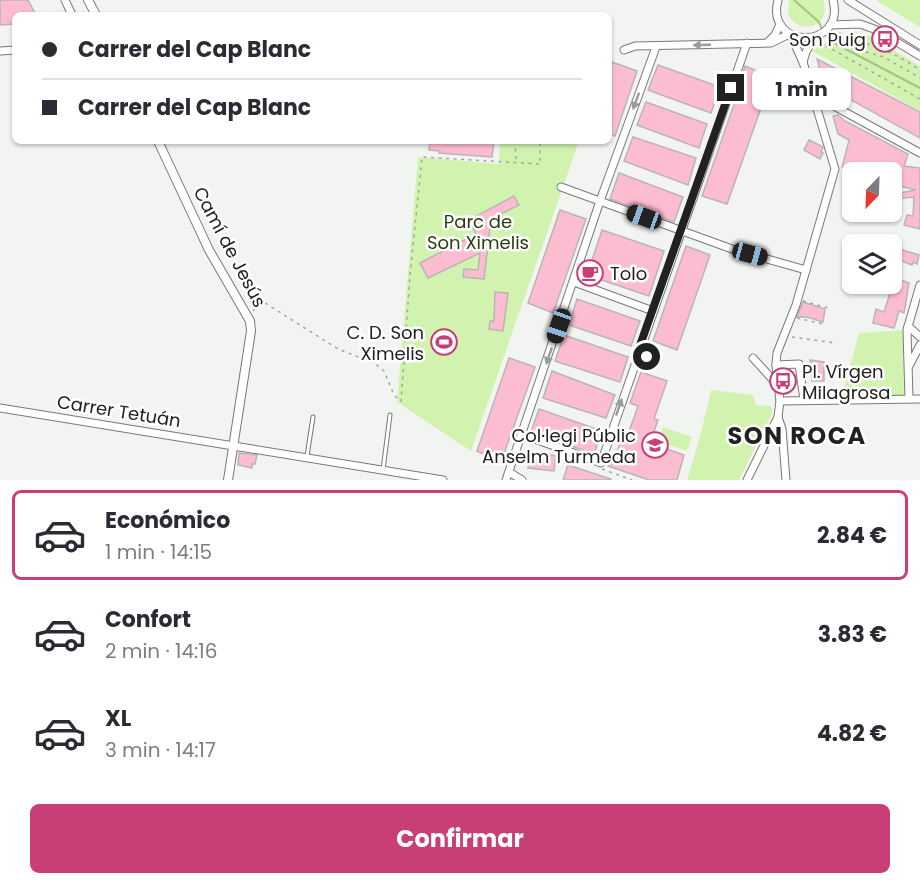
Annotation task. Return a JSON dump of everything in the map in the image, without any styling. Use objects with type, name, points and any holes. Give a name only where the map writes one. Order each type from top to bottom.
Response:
[{"type":"street","points":[[747,480],[778,417],[780,401],[777,353],[798,299],[835,170],[803,62],[790,34],[780,24],[776,11],[778,0]]},
{"type":"street","points":[[803,62],[806,52],[830,25],[834,16],[832,0]]},
{"type":"street","points":[[848,0],[920,45]]},
{"type":"street","points":[[766,43],[775,35],[780,24]]},
{"type":"street","points":[[830,25],[860,24],[877,30],[920,56]]},
{"type":"street","points":[[624,50],[635,46],[771,43],[790,34],[818,39]]},
{"type":"street","points":[[521,434],[601,463],[638,351],[747,44]]},
{"type":"street","points":[[506,480],[600,201],[656,46]]},
{"type":"street","points":[[812,94],[920,153]]},
{"type":"street","name":"Camí de Jesús","points":[[159,144],[209,250],[248,315],[251,331],[228,480]]},
{"type":"street","points":[[561,187],[732,249],[806,270]]},
{"type":"street","points":[[574,282],[653,311]]},
{"type":"street","points":[[909,399],[908,326],[920,285]]},
{"type":"street","points":[[908,326],[920,337]]},
{"type":"street","points":[[907,340],[911,345],[919,346],[908,368]]},
{"type":"street","points":[[753,358],[773,380],[778,382]]},
{"type":"street","points":[[776,365],[799,364],[804,400]]},
{"type":"street","points":[[780,401],[920,399]]},
{"type":"street","name":"Carrer Tetuán","points":[[0,408],[443,480]]},
{"type":"street","points":[[778,417],[782,429],[786,480]]},
{"type":"street","points":[[509,472],[522,480]]},
{"type":"lane","points":[[638,351],[647,357]]},
{"type":"lane","points":[[383,470],[390,415]]},
{"type":"lane","points":[[307,458],[313,417]]},
{"type":"path","points":[[828,37],[846,31]]},
{"type":"path","points":[[815,46],[818,39]]},
{"type":"path","points":[[828,47],[849,40],[870,45],[920,70]]},
{"type":"path","points":[[836,44],[884,57],[920,78]]},
{"type":"path","points":[[818,46],[828,47],[920,99]]},
{"type":"path","points":[[515,144],[516,164]]},
{"type":"path","points":[[248,315],[265,303],[338,349],[374,363],[384,371],[394,394],[401,402],[410,275],[422,157],[540,164],[540,144]]},
{"type":"path","points":[[835,170],[842,173]]},
{"type":"path","points":[[798,299],[828,308]]},
{"type":"path","points":[[791,318],[823,324]]},
{"type":"path","points":[[785,335],[835,343]]},
{"type":"path","points":[[601,463],[603,470],[632,480]]},
{"type":"green space","points":[[789,0],[823,0],[825,9],[823,16],[814,25],[807,27],[800,25],[788,14]]},
{"type":"green space","points":[[878,0],[920,0],[920,27],[877,1]]},
{"type":"green space","points":[[854,32],[870,36],[920,66],[920,111],[812,51],[832,39]]},
{"type":"green space","name":"Parc de Son Ximelis","points":[[500,144],[578,144],[471,451],[397,402],[418,157],[499,164]]},
{"type":"green space","points":[[903,330],[904,395],[842,396],[859,333]]},
{"type":"green space","points":[[711,390],[753,395],[756,405],[771,406],[773,411],[739,480],[687,480]]},
{"type":"green space","points":[[663,427],[692,437],[687,451],[658,441]]},
{"type":"building","points":[[0,0],[28,0],[34,12],[12,12],[12,24],[0,25]]},
{"type":"building","points":[[817,59],[920,112],[920,138],[824,85]]},
{"type":"building","points":[[612,62],[637,71],[615,136],[612,135]]},
{"type":"building","points":[[658,65],[720,87],[711,113],[648,90]]},
{"type":"building","points":[[745,66],[772,77],[727,204],[702,196],[736,99]]},
{"type":"building","points":[[646,102],[707,124],[699,148],[637,125]]},
{"type":"building","points":[[838,115],[845,121],[908,154],[904,166],[920,168],[920,229],[904,225],[907,215],[913,216],[914,197],[902,198],[902,192],[916,190],[902,187],[902,162],[844,162],[849,140],[838,134],[833,116]]},
{"type":"building","points":[[633,137],[696,158],[688,185],[624,161]]},
{"type":"building","points":[[809,140],[823,147],[820,159],[804,150]]},
{"type":"building","points":[[430,144],[494,144],[492,157],[439,153],[440,151],[429,150]]},
{"type":"building","points":[[619,173],[683,197],[674,222],[610,199]]},
{"type":"building","points":[[514,196],[519,205],[491,219],[484,279],[463,277],[464,269],[478,270],[480,253],[428,278],[420,263],[476,234],[469,220]]},
{"type":"building","points":[[560,210],[586,219],[553,313],[528,303]]},
{"type":"building","points":[[602,230],[664,251],[649,296],[587,275]]},
{"type":"building","points":[[686,246],[710,255],[677,350],[653,341]]},
{"type":"building","points":[[902,250],[919,255],[917,264],[913,262],[912,265],[902,261]]},
{"type":"building","points":[[902,280],[909,283],[904,313],[899,311],[894,328],[873,323],[876,309],[884,312],[890,294],[902,294]]},
{"type":"building","points":[[495,292],[508,293],[503,331],[489,329],[490,321],[494,321]]},
{"type":"building","points":[[577,299],[640,321],[631,346],[569,325]]},
{"type":"building","points":[[803,302],[825,309],[823,322],[807,317],[797,317]]},
{"type":"building","points":[[564,335],[628,357],[620,382],[555,361]]},
{"type":"building","points":[[509,358],[535,367],[501,462],[477,451]]},
{"type":"building","points":[[810,360],[824,362],[824,381],[812,381]]},
{"type":"building","points":[[552,371],[615,395],[606,418],[543,398]]},
{"type":"building","points":[[641,372],[667,381],[654,419],[658,420],[650,443],[684,455],[677,480],[649,480],[608,466],[611,456],[615,457],[621,441],[625,443],[638,406],[630,403]]},
{"type":"building","points":[[539,409],[602,431],[594,454],[531,432]]},
{"type":"building","points":[[530,452],[556,456],[554,471],[528,468]]},
{"type":"building","points":[[239,453],[257,455],[252,468],[238,465]]},
{"type":"building","points":[[568,465],[611,479],[611,480],[563,480]]},
{"type":"waterway","points":[[794,0],[819,22],[823,32],[836,44],[920,88]]},
{"type":"place","name":"Son Puig","points":[[885,39]]},
{"type":"place","name":"Tolo","points":[[590,273]]},
{"type":"place","name":"C. D. Son Ximelis","points":[[444,342]]},
{"type":"place","name":"Pl. Vírgen Milagrosa","points":[[783,381]]},
{"type":"place","name":"Col·legi Públic Anselm Turmeda","points":[[655,445]]},
{"type":"district","name":"SON ROCA","points":[[797,435]]},
{"type":"route","points":[[647,357],[638,351],[731,88]]}]
